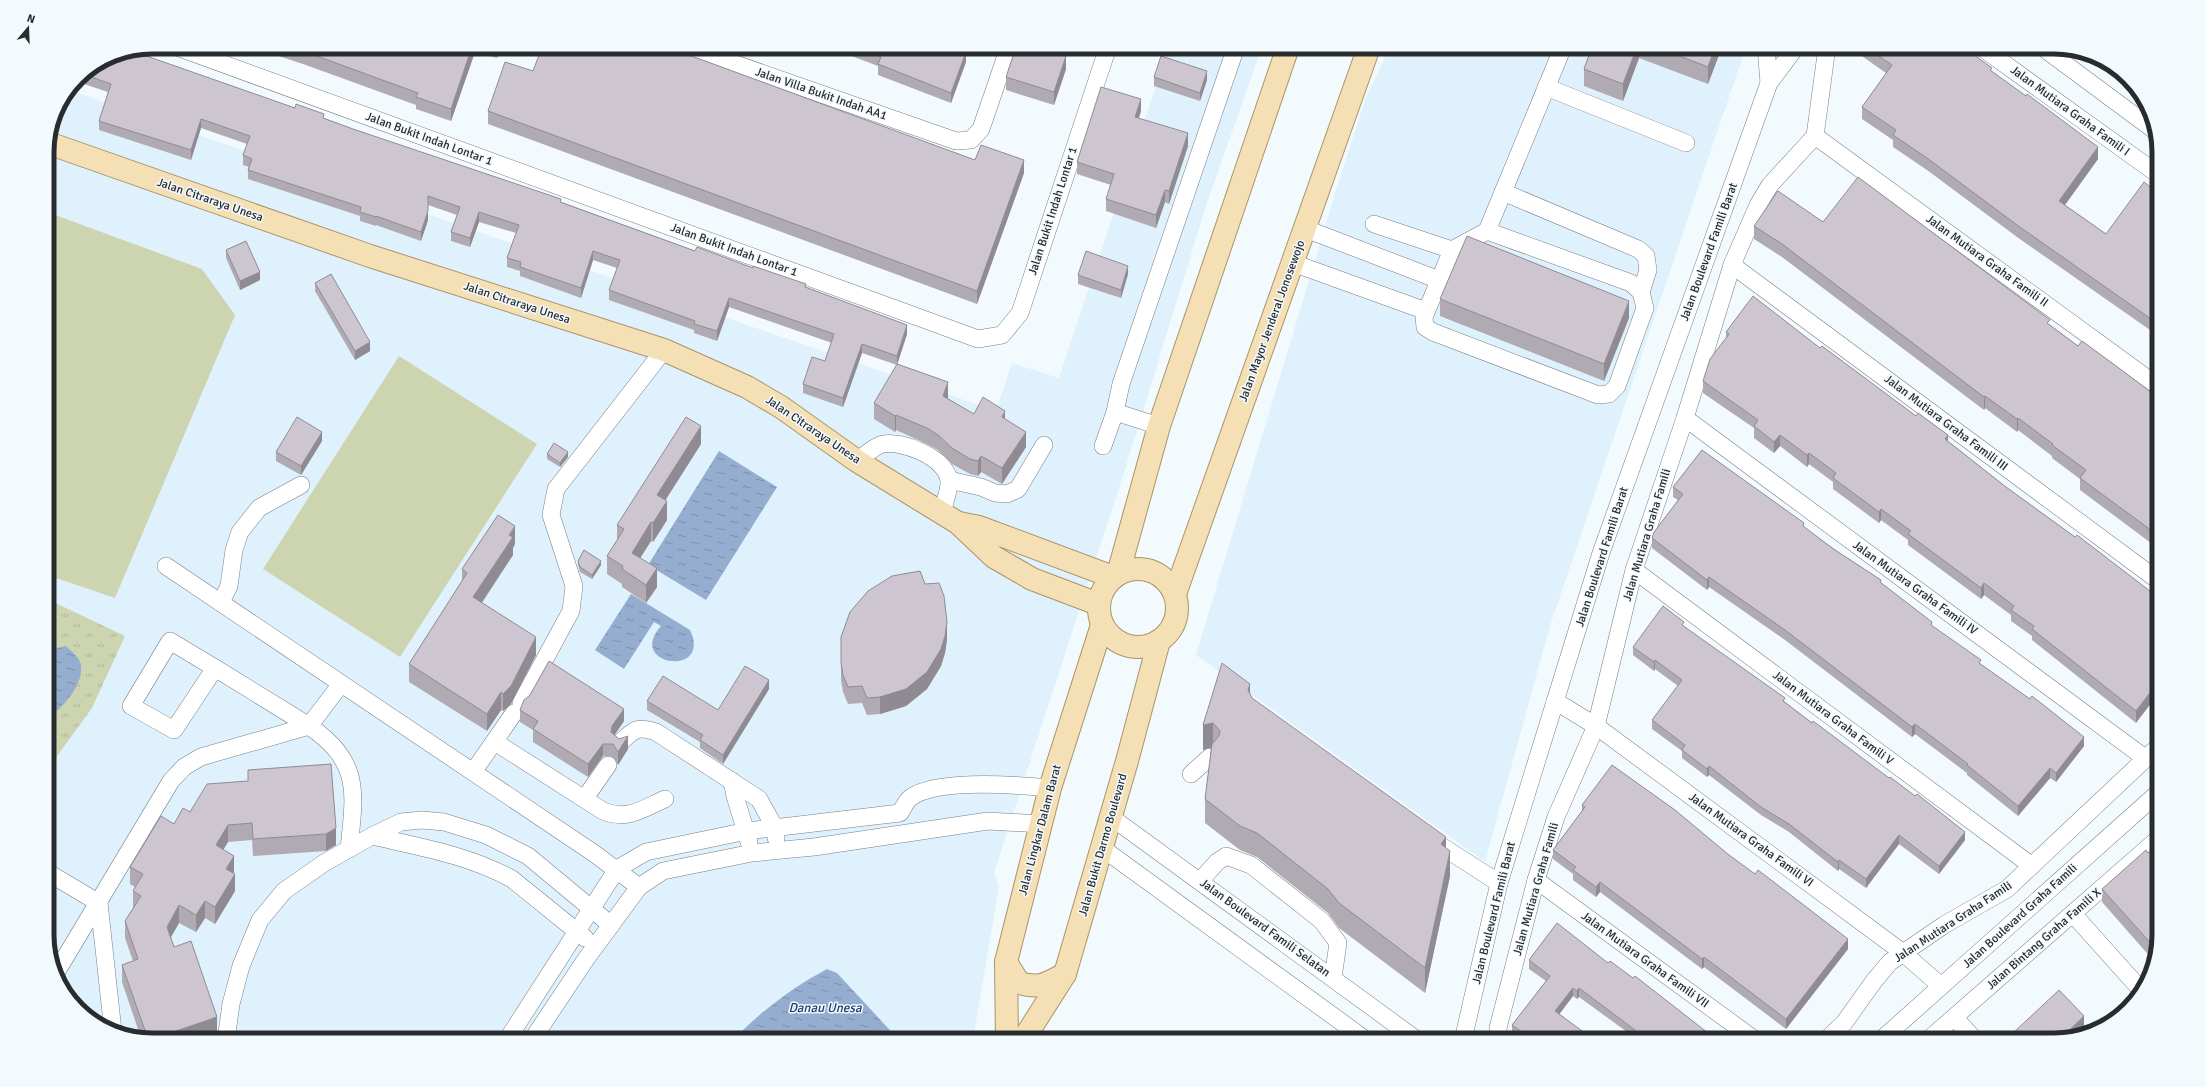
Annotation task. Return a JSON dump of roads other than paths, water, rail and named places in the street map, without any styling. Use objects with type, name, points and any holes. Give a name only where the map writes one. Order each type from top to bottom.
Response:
[{"type":"main road","points":[[1116,575],[1159,426],[1286,54]]},
{"type":"main road","name":"Jalan Mayor Jenderal Jonosewojo","points":[[1175,594],[1306,229],[1367,54]]},
{"type":"main road","name":"Jalan Citraraya Unesa","points":[[54,145],[370,256],[664,350],[747,387],[781,407],[857,461],[950,518],[994,557],[1032,579],[1154,662]]},
{"type":"main road","name":"Jalan Citraraya Unesa","points":[[950,518],[1116,575]]},
{"type":"main road","points":[[1099,624],[1110,636],[1121,643],[1134,647],[1147,646],[1159,641],[1174,625],[1177,604],[1175,594],[1161,576],[1151,571],[1140,569],[1129,570],[1116,575]]},
{"type":"main road","name":"Jalan Lingkar Dalam Barat","points":[[1007,1033],[1006,962],[1050,788],[1099,624],[1101,594],[1116,575]]},
{"type":"main road","name":"Jalan Bukit Darmo Boulevard","points":[[1027,1033],[1065,974],[1111,817],[1159,641]]},
{"type":"main road","points":[[1006,962],[1019,983],[1033,988],[1045,985],[1065,974]]},
{"type":"street","name":"Jalan Bukit Indah Lontar 1","points":[[196,54],[978,339],[1002,335],[1020,313],[1106,54]]},
{"type":"street","name":"Jalan Villa Bukit Indah AA1","points":[[707,54],[956,141],[971,140],[981,128],[1007,54]]},
{"type":"street","points":[[1103,446],[1115,412],[1121,384],[1234,54]]},
{"type":"street","points":[[1503,192],[1638,249],[1646,256],[1648,270],[1641,292],[1645,308],[1617,386],[1609,394],[1598,395],[1433,332],[1425,327],[1424,317],[1426,311],[1452,250],[1487,231],[1546,87],[1560,54]]},
{"type":"street","name":"Jalan Boulevard Famili Barat","points":[[1767,54],[1769,83]]},
{"type":"street","name":"Jalan Boulevard Famili Barat","points":[[1466,1033],[1499,883],[1601,553],[1769,83],[1791,54]]},
{"type":"street","points":[[1815,136],[1826,54]]},
{"type":"street","name":"Jalan Mutiara Graha Famili I","points":[[1990,54],[2152,170]]},
{"type":"street","points":[[2051,54],[2148,126]]},
{"type":"street","points":[[1546,87],[1686,143]]},
{"type":"street","name":"Jalan Mutiara Graha Famili","points":[[1498,1033],[1498,1028],[1536,880],[1556,817],[1596,726],[1634,570],[1685,418],[1732,265],[1758,205],[1770,185],[1815,136]]},
{"type":"street","name":"Jalan Mutiara Graha Famili II","points":[[1815,136],[2152,382]]},
{"type":"street","points":[[1374,224],[1452,250]]},
{"type":"street","points":[[1306,229],[1439,280]]},
{"type":"street","points":[[1487,231],[1631,283],[1641,292]]},
{"type":"street","points":[[1293,263],[1426,311]]},
{"type":"street","name":"Jalan Mutiara Graha Famili III","points":[[1732,265],[2152,576]]},
{"type":"street","points":[[472,772],[518,708],[571,611],[574,586],[551,515],[556,489],[664,350]]},
{"type":"street","points":[[1115,412],[1159,426]]},
{"type":"street","name":"Jalan Mutiara Graha Famili IV","points":[[1685,418],[2145,758]]},
{"type":"street","points":[[857,461],[882,444],[896,443],[914,448],[943,467],[949,480],[950,518]]},
{"type":"street","points":[[949,480],[981,487],[995,493],[1007,494],[1018,489],[1044,445]]},
{"type":"street","points":[[221,602],[229,586],[234,550],[240,532],[259,508],[301,484]]},
{"type":"street","points":[[166,566],[617,869],[639,887]]},
{"type":"street","name":"Jalan Mutiara Graha Famili V","points":[[1634,570],[2032,866]]},
{"type":"street","points":[[215,668],[174,730],[131,706],[170,641],[215,668],[309,726],[328,740],[344,760],[351,779],[354,800],[349,848]]},
{"type":"street","points":[[59,967],[172,781],[184,767],[201,757],[309,726],[341,684]]},
{"type":"street","name":"Jalan Mutiara Graha Famili VI","points":[[1555,701],[1596,726],[1902,952],[1941,986]]},
{"type":"street","points":[[621,742],[634,730],[644,728],[656,732],[759,799],[775,828],[777,850]]},
{"type":"street","points":[[495,742],[585,798],[603,811],[617,816],[634,813],[666,799]]},
{"type":"street","name":"Jalan Mutiara Graha Famili","points":[[1833,1033],[1844,1023],[1874,981],[1902,952],[1944,925],[1986,903],[2007,889],[2152,752]]},
{"type":"street","points":[[1191,774],[1210,757]]},
{"type":"street","points":[[585,798],[608,765]]},
{"type":"street","points":[[732,781],[734,796],[747,831],[752,853]]},
{"type":"street","points":[[903,834],[900,813],[909,798],[923,791],[992,783],[1050,788]]},
{"type":"street","name":"Jalan Boulevard Graha Famili","points":[[1889,1033],[2152,798]]},
{"type":"street","points":[[511,1033],[617,869],[646,852],[747,831],[900,813]]},
{"type":"street","name":"Jalan Boulevard Famili Selatan","points":[[1111,817],[1408,1033]]},
{"type":"street","points":[[227,1033],[231,1004],[241,966],[260,920],[284,891],[324,863],[349,848],[401,822],[422,820],[444,822],[486,835],[528,856],[611,925]]},
{"type":"street","points":[[537,1033],[596,946],[639,887],[663,871],[752,853],[814,847],[988,821],[1042,824]]},
{"type":"street","points":[[1416,829],[1499,883]]},
{"type":"street","points":[[372,836],[462,857],[500,872],[512,879],[576,932],[596,946]]},
{"type":"street","name":"Jalan Bintang Graha Famili X","points":[[1937,1033],[2152,844]]},
{"type":"street","points":[[1102,848],[1356,1033]]},
{"type":"street","points":[[1200,881],[1217,862],[1226,856],[1251,865],[1322,921],[1338,943],[1333,978]]},
{"type":"street","points":[[54,876],[99,903]]},
{"type":"street","name":"Jalan Mutiara Graha Famili VII","points":[[1536,880],[1745,1033]]},
{"type":"street","points":[[99,903],[112,1025]]},
{"type":"street","points":[[2073,914],[2138,986]]},
{"type":"street","points":[[1955,1018],[1969,1033]]},
{"type":"water","points":[[719,451],[777,487],[706,600],[648,565]]},
{"type":"water","points":[[631,594],[690,630],[694,645],[690,655],[681,660],[671,661],[660,658],[654,650],[653,640],[661,626],[654,622],[624,669],[595,650]]},
{"type":"water","points":[[66,646],[78,658],[81,670],[77,686],[54,713],[54,649]]},
{"type":"water","name":"Danau Unesa","points":[[827,969],[837,973],[893,1033],[740,1033],[777,1001]]}]
